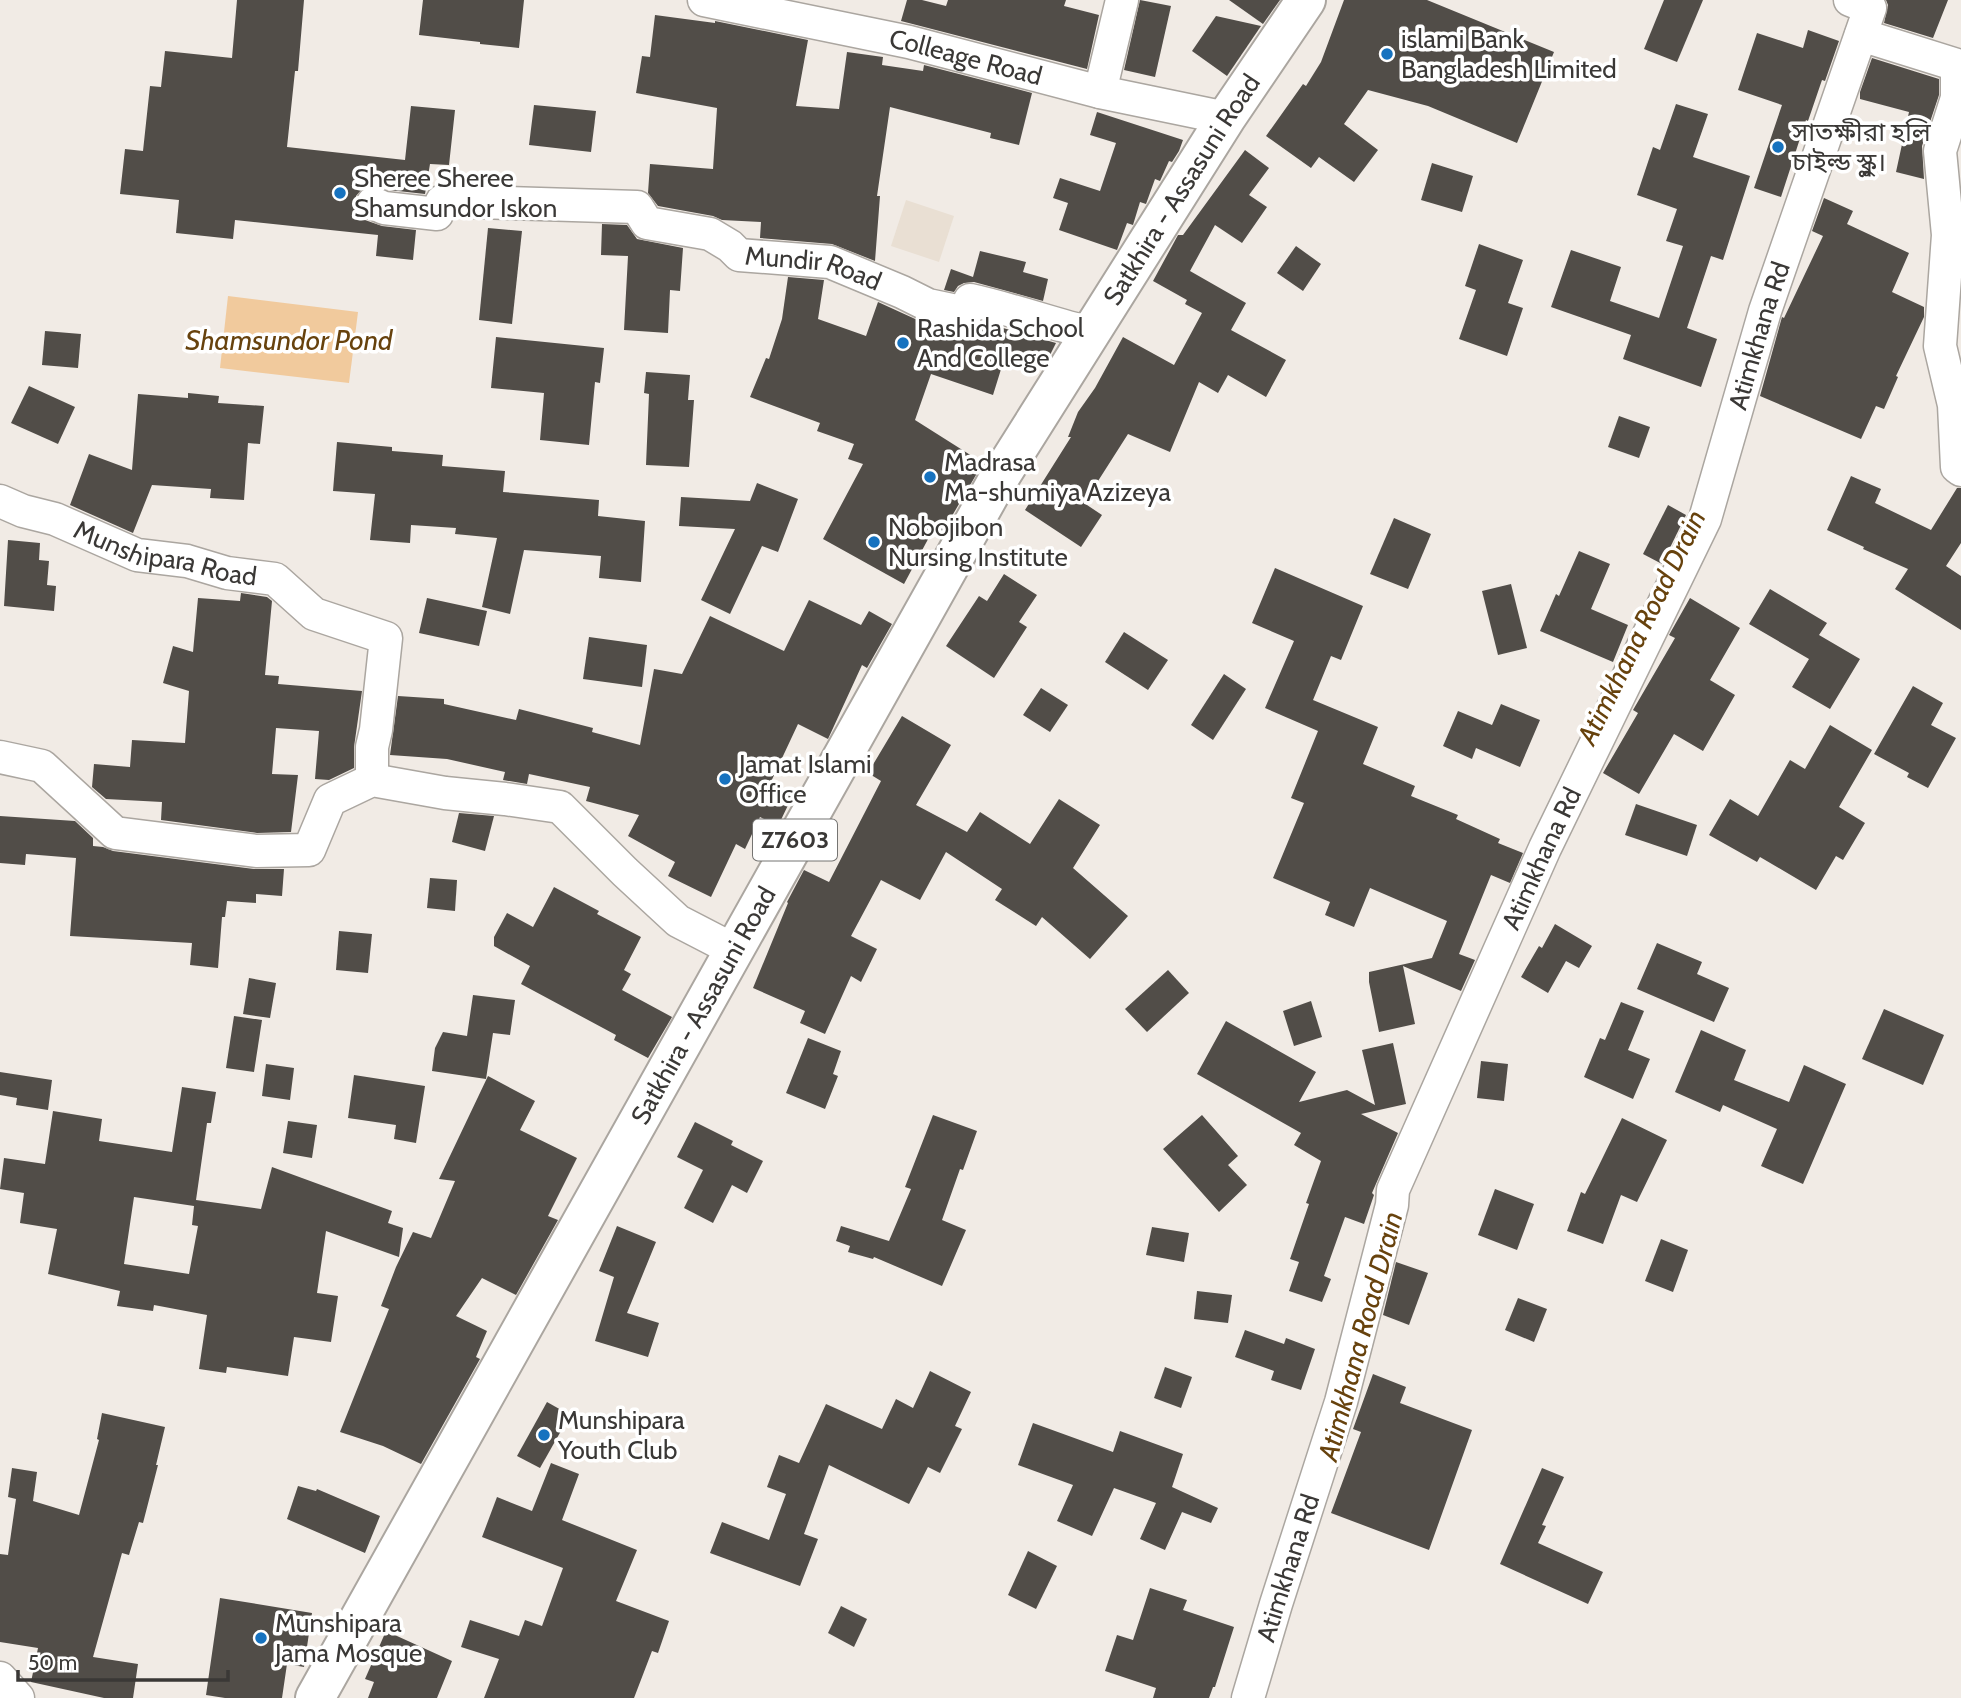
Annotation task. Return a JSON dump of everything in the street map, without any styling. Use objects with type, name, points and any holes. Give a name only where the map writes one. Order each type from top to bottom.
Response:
[{"type":"main road","name":"Satkhira - Assasuni Road","points":[[314,1698],[996,483],[1226,118],[1306,0]]},
{"type":"street","name":"Colleage Road","points":[[704,0],[909,42],[1100,92],[1226,118]]},
{"type":"street","points":[[1100,92],[1122,0]]},
{"type":"street","points":[[1864,11],[1957,65],[1957,98],[1940,151],[1948,235],[1940,346],[1954,405],[1957,467],[1961,470]]},
{"type":"street","name":"Atimkhana Rd","points":[[1248,1698],[1341,1402],[1392,1205],[1393,1190],[1545,848],[1705,519],[1765,311],[1864,11]]},
{"type":"street","name":"Mundir Road","points":[[373,203],[384,208],[437,214],[442,201],[637,207],[647,223],[710,233],[739,255],[830,262],[928,305],[966,313],[970,300],[1090,333]]},
{"type":"street","name":"Munshipara Road","points":[[0,501],[23,511],[55,519],[137,555],[187,561],[227,573],[275,579],[314,614],[386,638],[372,747],[372,780]]},
{"type":"street","points":[[0,757],[42,766],[115,834],[256,851],[309,850],[330,800],[372,780],[445,793],[560,807],[678,921],[734,950]]},
{"type":"street","points":[[0,1678],[18,1698]]},
{"type":"shaded area","points":[[906,200],[954,216],[939,262],[891,246]]},
{"type":"water","name":"Shamsundor Pond","points":[[228,296],[358,312],[349,383],[220,368]]},
{"type":"building","points":[[237,0],[304,0],[298,71],[295,71],[287,147],[405,160],[411,106],[455,110],[449,165],[430,164],[425,194],[372,185],[363,188],[356,196],[358,213],[365,220],[382,226],[416,230],[413,260],[376,256],[378,235],[235,220],[233,239],[176,233],[179,200],[120,194],[125,149],[143,151],[150,86],[161,87],[165,51],[232,58]]},
{"type":"building","points":[[423,0],[524,0],[519,48],[419,35]]},
{"type":"building","points":[[907,0],[922,0],[946,6],[948,0],[1066,0],[1064,6],[1099,15],[1087,69],[901,21]]},
{"type":"building","points":[[1140,0],[1171,6],[1155,77],[1124,70]]},
{"type":"building","points":[[1229,0],[1280,0],[1263,24]]},
{"type":"building","points":[[1344,0],[1427,0],[1554,52],[1517,143],[1428,106],[1368,90],[1344,124],[1378,150],[1354,182],[1319,157],[1311,168],[1266,136],[1303,84],[1306,86],[1321,62]]},
{"type":"building","points":[[1664,0],[1703,0],[1677,62],[1644,49]]},
{"type":"building","points":[[1886,0],[1948,0],[1933,38],[1884,23],[1888,5]]},
{"type":"building","points":[[655,15],[715,21],[808,40],[796,106],[839,109],[847,52],[883,57],[882,65],[923,71],[924,65],[1032,93],[1019,145],[990,138],[991,133],[890,107],[877,196],[880,196],[875,261],[832,244],[760,238],[761,222],[722,220],[658,206],[648,193],[650,164],[713,169],[717,108],[636,93],[642,56],[650,57]]},
{"type":"building","points":[[1216,16],[1261,26],[1227,76],[1192,51]]},
{"type":"building","points":[[1808,30],[1839,41],[1825,81],[1822,80],[1808,121],[1806,120],[1781,197],[1754,188],[1782,105],[1738,90],[1757,33],[1803,48]]},
{"type":"building","points":[[1872,58],[1939,79],[1939,95],[1922,146],[1924,179],[1896,172],[1909,112],[1860,99]]},
{"type":"building","points":[[1676,104],[1708,114],[1693,157],[1750,176],[1723,260],[1711,256],[1687,328],[1717,339],[1701,387],[1623,359],[1631,335],[1551,307],[1571,250],[1621,267],[1610,301],[1659,318],[1683,246],[1666,241],[1677,209],[1637,195],[1653,147],[1660,150]]},
{"type":"building","points":[[534,105],[596,111],[591,152],[529,145]]},
{"type":"building","points":[[1097,112],[1183,140],[1160,181],[1155,179],[1146,204],[1140,202],[1133,225],[1127,223],[1117,250],[1059,230],[1068,203],[1053,198],[1060,178],[1100,191],[1116,143],[1090,135]]},
{"type":"building","points":[[1245,150],[1269,168],[1249,195],[1267,207],[1242,243],[1215,225],[1190,271],[1246,303],[1231,330],[1286,360],[1266,397],[1228,375],[1218,393],[1199,382],[1170,452],[1128,434],[1084,503],[1102,515],[1081,547],[1025,510],[1071,437],[1068,437],[1078,412],[1095,388],[1123,337],[1174,365],[1202,313],[1185,304],[1187,300],[1153,281],[1178,235],[1183,235]]},
{"type":"building","points":[[1432,163],[1473,176],[1462,212],[1421,200]]},
{"type":"building","points":[[1824,198],[1853,211],[1847,224],[1909,253],[1892,292],[1924,307],[1924,317],[1896,376],[1898,377],[1884,409],[1876,406],[1861,439],[1760,396],[1782,317],[1784,318],[1823,236],[1812,231]]},
{"type":"building","points":[[602,224],[627,225],[637,239],[683,248],[680,291],[670,290],[668,333],[624,330],[628,256],[601,255]]},
{"type":"building","points":[[488,228],[522,231],[512,324],[479,320]]},
{"type":"building","points":[[1479,244],[1523,260],[1508,303],[1523,308],[1507,356],[1459,339],[1476,290],[1465,286]]},
{"type":"building","points":[[1296,246],[1321,264],[1303,291],[1277,273]]},
{"type":"building","points":[[980,251],[1026,262],[1023,272],[1048,279],[1043,301],[974,282],[958,286],[954,292],[944,290],[951,269],[973,277]]},
{"type":"building","points":[[788,277],[824,280],[818,319],[866,336],[878,302],[924,323],[963,331],[972,330],[982,322],[1056,343],[1046,363],[1007,350],[993,395],[931,374],[915,420],[983,463],[942,533],[934,528],[904,584],[823,539],[863,464],[848,459],[854,444],[817,431],[820,423],[750,397],[766,358],[769,359],[782,319]]},
{"type":"building","points":[[45,331],[81,334],[78,368],[42,365]]},
{"type":"building","points":[[496,337],[604,348],[600,383],[595,382],[589,445],[540,440],[544,393],[491,388]]},
{"type":"building","points":[[646,372],[690,375],[688,400],[694,400],[689,467],[646,465],[649,394],[644,393]]},
{"type":"building","points":[[29,386],[75,407],[58,444],[11,423]]},
{"type":"building","points":[[188,393],[219,396],[218,403],[264,406],[260,444],[248,443],[244,500],[210,498],[211,489],[152,485],[133,533],[70,505],[89,454],[132,470],[138,394],[188,398]]},
{"type":"building","points":[[1619,416],[1650,427],[1639,458],[1608,447]]},
{"type":"building","points":[[337,442],[392,447],[392,451],[443,455],[442,466],[505,471],[503,492],[599,500],[598,516],[645,521],[641,582],[599,578],[601,556],[524,550],[510,614],[482,607],[497,538],[455,534],[456,528],[411,525],[410,543],[370,540],[375,494],[333,491]]},
{"type":"building","points":[[1851,476],[1881,489],[1875,503],[1931,530],[1957,488],[1961,488],[1961,543],[1946,566],[1961,576],[1961,630],[1895,589],[1908,569],[1827,530]]},
{"type":"building","points":[[757,483],[798,499],[778,552],[762,546],[730,614],[701,600],[735,529],[679,526],[681,497],[750,501]]},
{"type":"building","points":[[1668,505],[1686,515],[1662,564],[1643,554]]},
{"type":"building","points":[[1394,518],[1431,534],[1408,589],[1370,574]]},
{"type":"building","points":[[8,540],[40,543],[39,560],[49,561],[47,585],[56,586],[54,611],[4,606]]},
{"type":"building","points":[[1579,551],[1610,564],[1591,609],[1628,625],[1613,662],[1540,631]]},
{"type":"building","points":[[1275,568],[1363,606],[1341,660],[1331,656],[1313,700],[1378,727],[1363,764],[1415,786],[1411,796],[1458,815],[1456,819],[1500,839],[1498,843],[1523,853],[1510,883],[1491,875],[1459,954],[1475,960],[1461,991],[1403,966],[1415,1024],[1379,1032],[1369,972],[1432,958],[1447,921],[1370,888],[1354,927],[1325,915],[1330,902],[1273,878],[1304,803],[1291,798],[1318,731],[1265,708],[1294,641],[1252,623]]},
{"type":"building","points":[[1004,574],[1037,595],[1019,622],[1027,627],[994,678],[946,646],[979,596],[987,601]]},
{"type":"building","points":[[1511,584],[1527,648],[1498,655],[1482,591]]},
{"type":"building","points":[[1770,589],[1827,623],[1819,635],[1860,659],[1830,709],[1792,687],[1809,659],[1749,624]]},
{"type":"building","points":[[241,593],[267,597],[272,601],[265,675],[279,676],[278,684],[362,691],[354,747],[354,768],[329,780],[315,779],[319,731],[276,728],[272,774],[298,775],[291,832],[257,833],[161,820],[162,802],[106,799],[92,787],[94,764],[130,767],[132,740],[185,743],[189,691],[163,683],[173,646],[193,652],[198,598],[240,601]]},
{"type":"building","points":[[427,598],[487,611],[479,646],[419,633]]},
{"type":"building","points":[[1690,598],[1740,628],[1710,680],[1735,695],[1703,751],[1674,734],[1639,794],[1603,773],[1638,713],[1633,710],[1675,638],[1669,635]]},
{"type":"building","points":[[809,600],[861,625],[869,611],[892,624],[867,668],[862,665],[828,739],[798,724],[769,786],[792,797],[778,826],[760,817],[745,849],[736,844],[711,897],[668,876],[675,862],[628,836],[639,815],[586,801],[590,787],[529,774],[527,784],[503,780],[505,772],[447,759],[390,755],[398,696],[444,699],[444,704],[516,720],[519,709],[593,728],[592,732],[640,745],[654,669],[682,674],[710,616],[784,651]]},
{"type":"building","points":[[1124,632],[1168,660],[1148,690],[1105,662]]},
{"type":"building","points":[[589,637],[647,645],[642,687],[583,679]]},
{"type":"building","points":[[1224,674],[1246,689],[1213,740],[1191,725]]},
{"type":"building","points":[[1913,686],[1943,703],[1931,725],[1956,738],[1928,788],[1907,777],[1909,773],[1874,754]]},
{"type":"building","points":[[1041,688],[1068,705],[1050,732],[1023,715]]},
{"type":"building","points":[[1501,704],[1540,720],[1520,767],[1476,748],[1472,759],[1443,746],[1458,711],[1492,725]]},
{"type":"building","points":[[902,716],[951,745],[916,805],[967,832],[980,812],[1030,844],[1059,799],[1100,825],[1073,868],[1128,916],[1090,959],[1042,917],[1036,926],[995,900],[1002,889],[946,852],[920,900],[881,880],[851,936],[877,949],[861,982],[851,976],[825,1034],[800,1023],[805,1011],[753,988],[787,902],[804,870],[829,882],[881,781],[868,773]]},
{"type":"building","points":[[1830,725],[1872,750],[1839,807],[1865,823],[1843,860],[1836,856],[1816,890],[1760,857],[1757,862],[1709,835],[1730,799],[1758,816],[1790,760],[1805,769]]},
{"type":"building","points":[[1636,804],[1697,825],[1687,856],[1625,835]]},
{"type":"building","points":[[459,813],[494,816],[485,851],[452,842]]},
{"type":"building","points":[[0,816],[75,821],[93,838],[93,846],[113,851],[254,869],[284,869],[282,896],[256,894],[256,903],[227,901],[225,917],[222,917],[218,968],[190,965],[192,943],[70,936],[76,858],[26,854],[25,865],[0,863]]},
{"type":"building","points":[[430,878],[457,880],[455,911],[427,908]]},
{"type":"building","points":[[554,887],[641,937],[624,970],[631,974],[622,990],[672,1017],[648,1058],[614,1040],[616,1035],[521,984],[530,966],[494,946],[494,937],[507,913],[533,927]]},
{"type":"building","points":[[1555,924],[1592,946],[1579,968],[1566,961],[1548,993],[1521,977]]},
{"type":"building","points":[[339,931],[372,934],[368,973],[336,970]]},
{"type":"building","points":[[1657,943],[1702,962],[1697,974],[1729,988],[1714,1022],[1637,989]]},
{"type":"building","points":[[1168,970],[1189,993],[1147,1032],[1125,1009]]},
{"type":"building","points":[[249,978],[276,983],[270,1018],[243,1014]]},
{"type":"building","points":[[473,995],[515,1000],[510,1035],[493,1033],[486,1079],[432,1071],[435,1048],[443,1032],[467,1036]]},
{"type":"building","points":[[1311,1001],[1322,1037],[1294,1046],[1283,1011]]},
{"type":"building","points":[[1621,1002],[1644,1011],[1628,1050],[1650,1059],[1633,1099],[1584,1077],[1600,1038],[1605,1040]]},
{"type":"building","points":[[1884,1009],[1944,1035],[1923,1085],[1862,1059]]},
{"type":"building","points":[[234,1016],[262,1020],[254,1072],[226,1068]]},
{"type":"building","points":[[1226,1021],[1316,1072],[1299,1102],[1347,1090],[1375,1105],[1362,1050],[1393,1043],[1406,1104],[1361,1114],[1398,1133],[1372,1193],[1374,1195],[1364,1224],[1345,1217],[1324,1276],[1331,1279],[1322,1302],[1289,1291],[1299,1262],[1290,1259],[1321,1161],[1294,1145],[1301,1133],[1197,1074]]},
{"type":"building","points":[[1701,1030],[1746,1050],[1734,1080],[1789,1102],[1804,1065],[1846,1084],[1803,1184],[1761,1166],[1777,1129],[1723,1105],[1720,1112],[1675,1092]]},
{"type":"building","points":[[808,1038],[841,1051],[833,1074],[838,1076],[825,1109],[786,1093]]},
{"type":"building","points":[[1481,1061],[1508,1064],[1504,1101],[1477,1098]]},
{"type":"building","points":[[266,1064],[294,1068],[290,1100],[262,1096]]},
{"type":"building","points":[[0,1072],[52,1080],[48,1110],[16,1105],[17,1098],[0,1095]]},
{"type":"building","points":[[354,1075],[425,1086],[416,1143],[394,1139],[396,1125],[348,1118]]},
{"type":"building","points":[[488,1076],[535,1101],[520,1130],[577,1158],[548,1216],[558,1220],[516,1295],[482,1278],[456,1316],[487,1331],[476,1357],[480,1359],[421,1464],[383,1446],[340,1432],[389,1309],[381,1306],[396,1267],[413,1232],[431,1238],[455,1181],[439,1179]]},
{"type":"building","points":[[182,1087],[216,1092],[211,1123],[207,1123],[196,1200],[261,1209],[272,1167],[392,1211],[388,1223],[403,1228],[399,1257],[326,1231],[317,1293],[338,1296],[331,1342],[294,1337],[288,1376],[227,1367],[226,1373],[199,1369],[207,1315],[154,1305],[153,1311],[117,1306],[120,1291],[48,1274],[57,1229],[20,1223],[24,1193],[0,1189],[4,1158],[45,1164],[53,1111],[102,1119],[99,1141],[172,1152]],"holes":[[[134,1197],[194,1206],[192,1225],[198,1226],[189,1274],[124,1264]]]},
{"type":"building","points":[[933,1115],[977,1131],[942,1220],[966,1230],[942,1286],[874,1257],[873,1259],[848,1252],[850,1246],[836,1241],[841,1226],[889,1241],[911,1189],[905,1187]]},
{"type":"building","points":[[1202,1115],[1238,1156],[1228,1165],[1247,1185],[1219,1212],[1163,1149]]},
{"type":"building","points":[[1622,1118],[1667,1140],[1637,1202],[1621,1195],[1603,1244],[1567,1231],[1581,1192],[1585,1194]]},
{"type":"building","points":[[288,1121],[317,1125],[312,1158],[283,1153]]},
{"type":"building","points":[[695,1122],[733,1141],[731,1145],[763,1161],[747,1193],[732,1185],[713,1223],[684,1208],[703,1170],[677,1157]]},
{"type":"building","points":[[1495,1189],[1534,1204],[1517,1250],[1478,1235]]},
{"type":"building","points":[[617,1226],[656,1242],[627,1313],[659,1323],[648,1357],[595,1341],[614,1277],[599,1271]]},
{"type":"building","points":[[1152,1227],[1189,1233],[1184,1262],[1146,1255]]},
{"type":"building","points":[[1661,1239],[1688,1250],[1673,1292],[1645,1281]]},
{"type":"building","points":[[1396,1262],[1428,1273],[1409,1325],[1383,1315]]},
{"type":"building","points":[[1197,1291],[1232,1295],[1228,1323],[1194,1319]]},
{"type":"building","points":[[1518,1298],[1547,1309],[1534,1342],[1505,1330]]},
{"type":"building","points":[[1245,1330],[1284,1344],[1286,1338],[1315,1349],[1301,1390],[1271,1380],[1274,1371],[1235,1357]]},
{"type":"building","points":[[1165,1367],[1192,1377],[1181,1408],[1154,1398]]},
{"type":"building","points":[[930,1371],[971,1392],[955,1426],[962,1429],[940,1473],[928,1467],[909,1504],[829,1465],[804,1534],[818,1539],[800,1586],[710,1553],[722,1522],[769,1540],[786,1494],[767,1487],[779,1455],[799,1463],[826,1404],[882,1429],[896,1399],[913,1408]]},
{"type":"building","points":[[1373,1374],[1406,1387],[1400,1403],[1472,1430],[1429,1550],[1331,1513],[1361,1432],[1353,1429]]},
{"type":"building","name":"Munshipara Youth Club","points":[[547,1402],[570,1415],[540,1468],[517,1456]]},
{"type":"building","points":[[102,1413],[165,1427],[143,1523],[139,1522],[129,1555],[122,1553],[93,1657],[138,1664],[133,1698],[104,1698],[31,1682],[38,1648],[0,1642],[0,1554],[8,1555],[16,1499],[8,1497],[12,1468],[37,1472],[33,1501],[79,1515],[99,1440]]},
{"type":"building","points":[[1033,1423],[1113,1452],[1120,1431],[1183,1454],[1172,1487],[1218,1508],[1211,1523],[1182,1512],[1165,1550],[1140,1539],[1156,1503],[1114,1488],[1092,1536],[1057,1521],[1073,1485],[1018,1465]]},
{"type":"building","points":[[551,1463],[579,1474],[562,1520],[637,1550],[616,1601],[669,1621],[658,1653],[652,1651],[634,1698],[484,1698],[499,1659],[461,1647],[470,1620],[519,1636],[525,1620],[542,1626],[563,1568],[482,1537],[497,1497],[532,1511]]},
{"type":"building","points":[[1542,1468],[1564,1477],[1542,1525],[1546,1526],[1538,1543],[1603,1572],[1588,1604],[1500,1564]]},
{"type":"building","points":[[298,1486],[316,1491],[317,1489],[380,1516],[365,1553],[287,1519]]},
{"type":"building","points":[[1028,1551],[1057,1566],[1036,1609],[1008,1595]]},
{"type":"building","points":[[1150,1588],[1187,1600],[1183,1610],[1234,1627],[1209,1698],[1153,1698],[1156,1688],[1105,1671],[1117,1635],[1133,1640]]},
{"type":"building","name":"Munshipara Jama Mosque","points":[[220,1598],[312,1613],[304,1667],[287,1664],[282,1698],[225,1698],[206,1695]]},
{"type":"building","points":[[841,1606],[867,1619],[854,1647],[828,1633]]},
{"type":"building","points":[[386,1631],[452,1661],[437,1698],[368,1698],[374,1682],[365,1679]]},
{"type":"place","name":"islami Bank Bangladesh Limited","points":[[1387,54]]},
{"type":"place","name":"সাতক্ষীরা হলি চাইল্ড স্কুল।","points":[[1778,147]]},
{"type":"place","name":"Sheree Sheree Shamsundor Iskon","points":[[340,193]]},
{"type":"place","name":"Rashida School And College","points":[[903,343]]},
{"type":"place","name":"Madrasa Ma-shumiya Azizeya","points":[[930,477]]},
{"type":"place","name":"Nobojibon Nursing Institute","points":[[874,542]]},
{"type":"place","name":"Jamat Islami Office","points":[[725,779]]},
{"type":"place","name":"Munshipara Youth Club","points":[[544,1435]]},
{"type":"place","name":"Munshipara Jama Mosque","points":[[261,1638]]},
{"type":"water label","name":"Atimkhana Road Drain","points":[[1641,627]]},
{"type":"water label","name":"Atimkhana Road Drain","points":[[1360,1336]]}]
